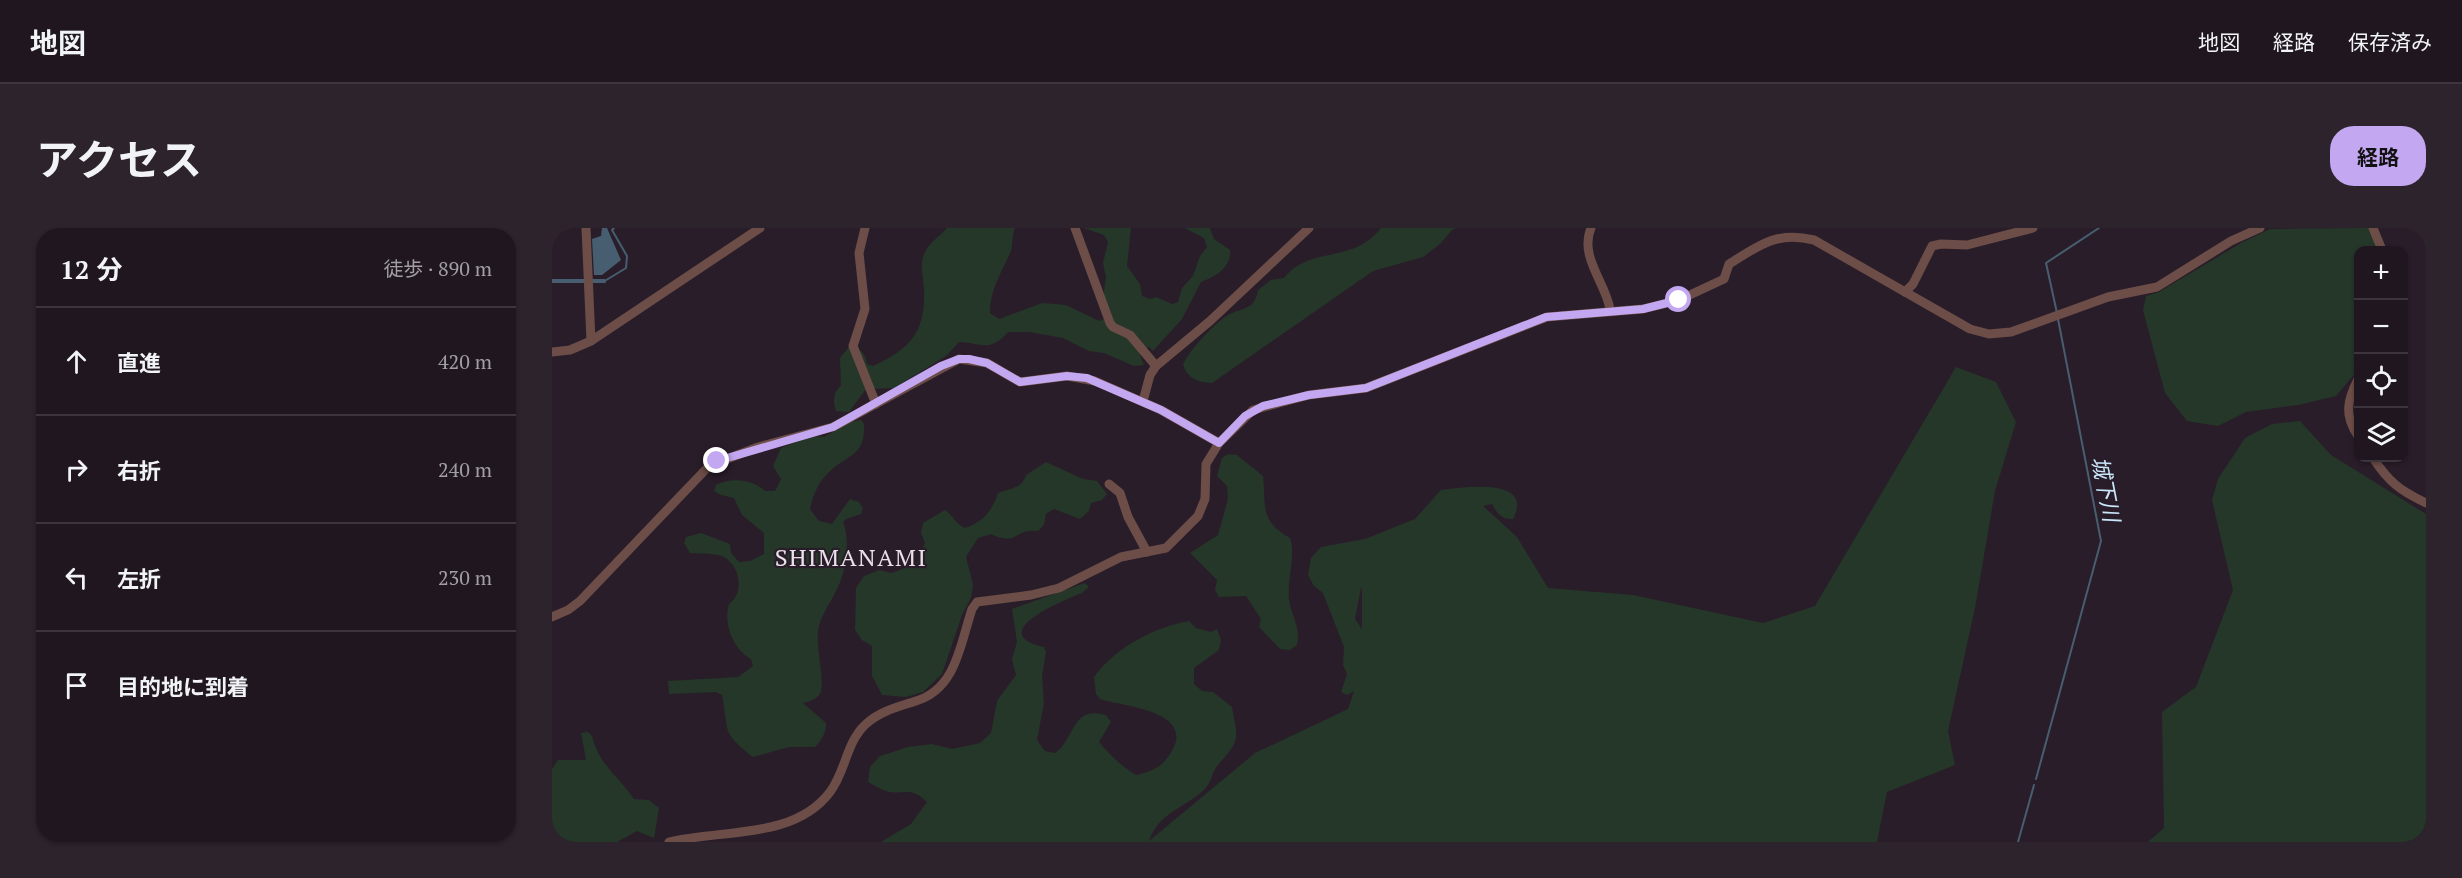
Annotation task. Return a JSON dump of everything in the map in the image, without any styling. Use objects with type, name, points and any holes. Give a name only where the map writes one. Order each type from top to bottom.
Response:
[{"type":"street","points":[[586,228],[591,340]]},
{"type":"street","points":[[552,352],[570,350],[591,340],[760,228]]},
{"type":"street","points":[[866,228],[859,253],[865,309],[853,346],[876,404]]},
{"type":"street","points":[[1075,228],[1110,322],[1113,327],[1130,335],[1156,366]]},
{"type":"street","points":[[1143,401],[1150,375],[1156,366],[1210,321],[1309,228]]},
{"type":"street","points":[[1591,228],[1587,243],[1589,258],[1607,296],[1610,309]]},
{"type":"street","points":[[1905,292],[1912,284],[1932,246],[1967,245],[2033,228]]},
{"type":"street","points":[[669,842],[772,828],[810,811],[832,789],[852,742],[865,724],[881,713],[929,697],[942,687],[951,674],[972,609],[977,602],[1031,595],[1059,588],[1121,557],[1166,548],[1198,516],[1205,499],[1206,464],[1219,443],[1245,416],[1263,406],[1309,395],[1366,388],[1546,317],[1610,309],[1643,309],[1688,297],[1724,279],[1729,264],[1763,243],[1788,236],[1814,240],[1982,333],[2011,332],[2108,297],[2157,287],[2231,241],[2260,228]]},
{"type":"street","points":[[2373,228],[2380,246]]},
{"type":"street","points":[[552,617],[568,610],[580,601],[709,466],[759,447],[833,427],[941,366],[959,359],[987,363],[1020,382],[1078,376],[1095,381],[1143,401],[1205,433],[1219,443]]},
{"type":"street","points":[[2354,387],[2348,400],[2348,416],[2354,428]]},
{"type":"street","points":[[2376,462],[2400,491],[2426,503]]},
{"type":"street","points":[[1109,484],[1120,493],[1128,517],[1147,552]]},
{"type":"green space","points":[[947,228],[1015,228],[1011,251],[992,296],[990,313],[999,319],[1042,303],[1066,305],[1099,321],[1104,319],[1102,306],[1106,277],[1103,263],[1108,242],[1104,235],[1084,228],[1131,228],[1127,266],[1140,284],[1142,296],[1150,299],[1156,297],[1172,304],[1178,302],[1182,288],[1193,276],[1200,256],[1207,247],[1204,238],[1185,228],[1210,228],[1214,239],[1230,250],[1230,256],[1222,270],[1201,282],[1182,319],[1153,351],[1149,347],[1138,350],[1144,365],[1134,366],[1104,353],[1089,351],[1063,338],[1029,332],[1008,332],[990,345],[959,342],[946,356],[894,388],[866,389],[849,412],[836,411],[835,393],[841,385],[840,358],[849,347],[862,352],[867,364],[873,366],[897,352],[914,337],[919,327],[924,303],[923,256],[929,245]]},
{"type":"green space","points":[[1381,228],[1458,228],[1453,229],[1440,244],[1423,257],[1373,271],[1212,383],[1198,381],[1188,374],[1183,365],[1197,344],[1226,316],[1252,304],[1258,290],[1271,280],[1284,278],[1306,261],[1357,247]]},
{"type":"green space","points":[[2370,228],[2378,246],[2354,246],[2354,375],[2336,396],[2298,405],[2246,412],[2218,426],[2187,421],[2165,393],[2143,310],[2146,296],[2159,292],[2241,243],[2270,229]]},
{"type":"green space","points":[[1956,367],[1996,382],[2016,422],[1995,491],[1975,608],[1948,731],[1955,765],[1887,792],[1877,842],[881,842],[911,824],[927,802],[911,792],[886,791],[868,782],[870,767],[880,756],[908,747],[932,744],[952,749],[980,743],[991,733],[997,701],[1016,675],[1012,659],[1017,642],[1012,609],[1085,583],[1089,587],[1082,593],[1033,617],[1024,626],[1022,634],[1027,641],[1044,647],[1046,652],[1042,676],[1044,703],[1037,740],[1045,751],[1055,753],[1062,747],[1080,719],[1095,713],[1106,715],[1111,722],[1099,742],[1121,764],[1136,775],[1158,767],[1173,749],[1176,736],[1173,726],[1152,712],[1100,699],[1096,694],[1094,677],[1124,648],[1162,628],[1189,621],[1196,628],[1211,632],[1217,629],[1221,640],[1219,650],[1194,668],[1194,684],[1202,691],[1213,692],[1232,707],[1236,739],[1205,789],[1159,823],[1149,841],[1255,753],[1348,709],[1354,691],[1347,695],[1341,692],[1347,674],[1343,665],[1344,647],[1323,593],[1314,586],[1308,575],[1311,558],[1321,547],[1365,539],[1415,519],[1441,490],[1465,487],[1494,488],[1514,496],[1517,506],[1513,519],[1500,515],[1492,504],[1483,506],[1517,537],[1548,588],[1633,595],[1763,623],[1815,606]],"holes":[[[1362,588],[1362,629],[1355,619]]]},
{"type":"green space","points":[[861,420],[864,424],[864,434],[859,448],[823,479],[810,509],[819,521],[832,524],[850,499],[859,502],[863,508],[861,514],[843,522],[847,539],[844,567],[839,585],[818,631],[821,691],[816,698],[803,703],[826,723],[824,733],[815,747],[789,747],[753,757],[736,742],[728,731],[722,695],[716,692],[669,694],[668,681],[738,677],[753,666],[751,659],[739,649],[731,635],[727,620],[729,604],[738,592],[736,570],[725,558],[718,555],[690,553],[684,543],[686,537],[701,533],[730,544],[731,553],[739,562],[750,561],[764,554],[764,533],[742,515],[734,498],[714,491],[716,485],[741,480],[765,491],[775,491],[781,479],[773,466],[781,448],[812,436],[824,437],[851,422]]},
{"type":"green space","points":[[2300,421],[2331,455],[2426,514],[2426,842],[2148,842],[2164,828],[2162,712],[2196,687],[2233,590],[2212,500],[2218,479],[2245,438],[2272,424]]},
{"type":"green space","points":[[1228,454],[1237,455],[1263,476],[1266,513],[1274,526],[1290,538],[1292,544],[1289,599],[1298,639],[1297,645],[1290,650],[1280,649],[1259,627],[1261,619],[1246,596],[1219,597],[1215,590],[1217,580],[1190,553],[1218,535],[1228,499],[1227,486],[1217,476],[1222,458]]},
{"type":"green space","points":[[1046,462],[1083,479],[1097,481],[1107,494],[1102,500],[1091,503],[1089,511],[1080,519],[1054,509],[1046,514],[1044,525],[1038,531],[1024,532],[1007,539],[991,534],[978,538],[966,557],[973,585],[971,598],[962,615],[942,674],[923,692],[906,697],[882,695],[872,676],[872,646],[862,640],[855,630],[856,588],[864,576],[879,570],[892,573],[917,563],[925,543],[921,533],[923,523],[945,510],[965,528],[971,526],[986,515],[998,493],[1019,485],[1026,475]]},
{"type":"green space","points":[[588,732],[593,738],[599,755],[634,799],[649,800],[659,808],[654,838],[637,831],[617,842],[552,842],[552,769],[558,760],[586,760],[581,733]]},
{"type":"water","points":[[602,228],[607,228],[621,260],[602,275],[594,275],[592,239],[601,236]]},
{"type":"water","points":[[552,279],[605,279],[606,283],[552,283]]},
{"type":"waterway","points":[[603,282],[626,268],[627,256],[612,230],[614,228]]},
{"type":"waterway","name":"城下川","points":[[2057,313],[2046,263],[2099,228]]},
{"type":"waterway","name":"城下川","points":[[2036,779],[2101,541],[2058,319]]},
{"type":"waterway","name":"城下川","points":[[2018,842],[2034,785]]},
{"type":"district","name":"SHIMANAMI","points":[[851,558]]},
{"type":"route","points":[[717,461],[833,427],[941,366],[959,359],[987,363],[1020,382],[1067,376],[1078,376],[1095,381],[1161,410],[1219,443],[1245,416],[1263,406],[1309,395],[1366,388],[1526,323],[1546,317],[1610,309],[1643,309],[1679,300]]}]
